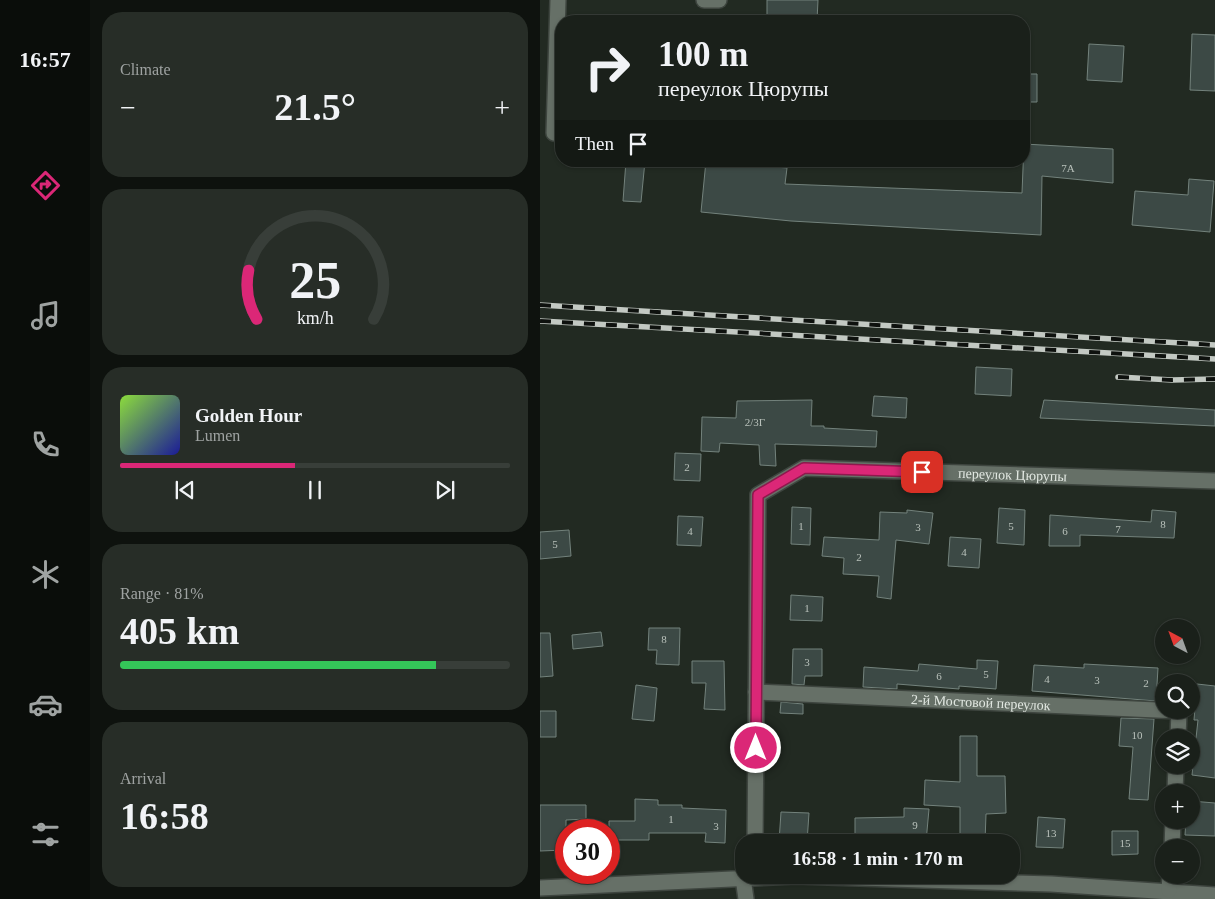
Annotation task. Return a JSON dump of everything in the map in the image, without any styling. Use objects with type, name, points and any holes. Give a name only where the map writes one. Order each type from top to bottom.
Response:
[{"type":"street","points":[[557,15],[558,0]]},
{"type":"street","points":[[704,0],[719,0]]},
{"type":"street","points":[[552,133],[555,66]]},
{"type":"street","name":"переулок Цюрупы","points":[[756,692],[758,495],[804,468],[1215,481]]},
{"type":"street","points":[[756,692],[756,834]]},
{"type":"street","name":"2-й Мостовой переулок","points":[[756,692],[1179,712],[1178,729]]},
{"type":"street","points":[[540,888],[735,877]]},
{"type":"street","points":[[1020,882],[1169,890],[1215,895]]},
{"type":"street","points":[[746,899],[749,884]]},
{"type":"street","points":[[1169,884],[1169,890]]},
{"type":"building","points":[[767,0],[818,0],[817,15],[767,15]]},
{"type":"building","points":[[1192,34],[1215,35],[1215,91],[1190,90]]},
{"type":"building","points":[[1089,44],[1124,46],[1122,82],[1087,80]]},
{"type":"building","points":[[1030,74],[1037,74],[1037,102],[1030,102]]},
{"type":"building","points":[[1030,144],[1113,149],[1113,183],[1042,176],[1041,235],[791,221],[701,212],[705,167],[787,168],[785,184],[1022,193],[1023,167],[1030,167]]},
{"type":"building","points":[[626,167],[644,167],[641,202],[623,201]]},
{"type":"building","points":[[1189,179],[1214,181],[1210,232],[1132,225],[1135,191],[1188,195]]},
{"type":"building","points":[[976,367],[1012,369],[1011,396],[975,394]]},
{"type":"building","points":[[874,396],[907,398],[906,418],[872,416]]},
{"type":"building","points":[[812,400],[811,426],[877,431],[876,447],[775,444],[776,466],[760,465],[759,445],[720,443],[719,452],[701,451],[702,417],[736,418],[737,401]]},
{"type":"building","points":[[1044,400],[1215,410],[1215,426],[1040,418]]},
{"type":"building","points":[[675,453],[701,454],[700,481],[674,480]]},
{"type":"building","points":[[792,507],[811,508],[810,545],[791,544]]},
{"type":"building","points":[[999,508],[1025,510],[1024,545],[997,543]]},
{"type":"building","points":[[907,510],[933,513],[929,544],[896,540],[891,599],[877,597],[879,576],[843,574],[844,558],[822,556],[824,537],[879,540],[880,512],[907,513]]},
{"type":"building","points":[[1152,510],[1176,512],[1174,538],[1080,535],[1080,546],[1049,546],[1050,515],[1151,522]]},
{"type":"building","points":[[678,516],[703,517],[701,546],[677,545]]},
{"type":"building","points":[[569,530],[571,556],[540,559],[540,532]]},
{"type":"building","points":[[950,537],[981,539],[979,568],[948,566]]},
{"type":"building","points":[[791,595],[823,597],[822,621],[790,620]]},
{"type":"building","points":[[649,628],[680,628],[679,665],[656,664],[657,650],[648,650]]},
{"type":"building","points":[[601,632],[603,646],[573,649],[572,635]]},
{"type":"building","points":[[540,633],[550,633],[553,676],[540,677]]},
{"type":"building","points":[[793,649],[822,649],[822,676],[805,676],[804,685],[792,684]]},
{"type":"building","points":[[977,660],[998,661],[996,689],[959,686],[959,689],[897,684],[897,689],[863,687],[864,667],[918,671],[919,664],[977,669]]},
{"type":"building","points":[[692,661],[724,661],[725,710],[704,709],[706,683],[692,683]]},
{"type":"building","points":[[1084,664],[1158,668],[1158,674],[1155,674],[1155,701],[1032,691],[1034,665],[1084,668]]},
{"type":"building","points":[[1200,684],[1215,686],[1215,778],[1192,775],[1200,774],[1200,729],[1197,729],[1198,720],[1194,720],[1200,719]]},
{"type":"building","points":[[636,685],[657,688],[654,721],[632,719]]},
{"type":"building","points":[[781,702],[803,704],[803,714],[780,713]]},
{"type":"building","points":[[540,711],[556,711],[556,737],[540,737]]},
{"type":"building","points":[[1121,718],[1154,719],[1148,800],[1129,799],[1133,747],[1119,746]]},
{"type":"building","points":[[960,736],[977,736],[977,776],[1005,776],[1006,813],[986,814],[985,834],[960,834],[960,807],[924,805],[925,780],[960,782]]},
{"type":"building","points":[[635,799],[658,800],[658,805],[682,805],[682,808],[726,810],[725,843],[705,842],[706,833],[649,833],[649,840],[620,840],[620,821],[635,821]]},
{"type":"building","points":[[1200,802],[1215,803],[1215,836],[1185,835],[1185,829],[1200,829]]},
{"type":"building","points":[[540,805],[586,805],[586,819],[555,819],[555,850],[540,851]]},
{"type":"building","points":[[904,808],[929,809],[927,834],[855,834],[855,818],[904,817]]},
{"type":"building","points":[[781,812],[809,813],[808,834],[780,834]]},
{"type":"building","points":[[1038,817],[1065,819],[1063,848],[1036,847]]},
{"type":"building","points":[[1112,831],[1138,831],[1138,854],[1112,855]]},
{"type":"railway","points":[[540,305],[1215,345]]},
{"type":"railway","points":[[540,321],[1215,359]]},
{"type":"railway","points":[[1118,377],[1172,380],[1215,379]]},
{"type":"route","points":[[756,748],[758,495],[804,468],[922,472]]}]
